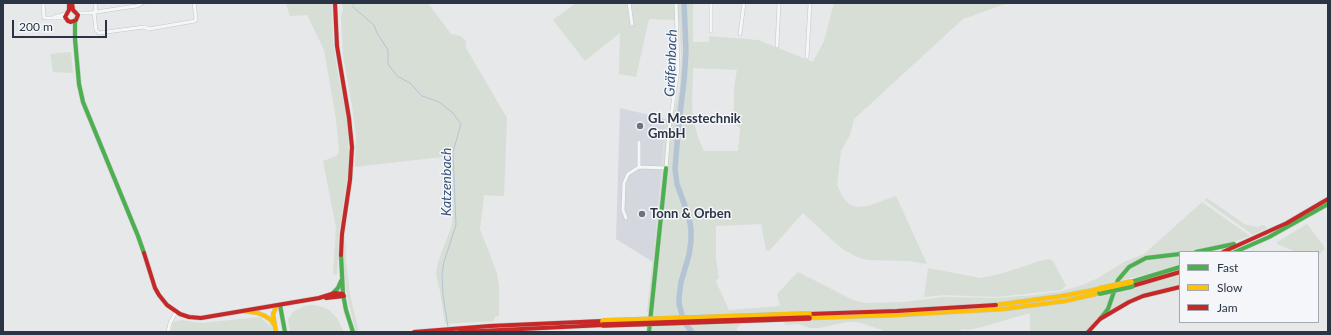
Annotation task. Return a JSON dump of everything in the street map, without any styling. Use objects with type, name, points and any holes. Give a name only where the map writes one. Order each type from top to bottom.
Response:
[{"type":"main road","points":[[71,3],[79,84],[86,110],[138,236],[155,288],[164,302],[176,312],[189,317],[202,318],[343,295]]},
{"type":"main road","points":[[335,3],[337,46],[349,118],[352,147],[350,180],[341,247],[341,280],[343,295],[353,332]]},
{"type":"main road","points":[[649,332],[666,168]]},
{"type":"main road","points":[[1237,251],[1328,199]]},
{"type":"main road","points":[[1226,251],[1254,241],[1298,222],[1328,204]]},
{"type":"main road","points":[[1203,251],[1254,241]]},
{"type":"main road","points":[[1245,251],[1254,241]]},
{"type":"main road","points":[[1088,332],[1108,309],[1118,280],[1129,267],[1146,258],[1179,254]]},
{"type":"main road","points":[[1132,284],[1179,267]]},
{"type":"main road","points":[[414,332],[443,329],[458,330],[603,323],[809,316],[1002,305],[1099,291],[1179,272]]},
{"type":"main road","points":[[319,298],[331,294],[338,288],[341,280]]},
{"type":"main road","points":[[1100,319],[1129,302],[1143,296],[1179,287]]},
{"type":"main road","points":[[331,294],[343,295]]},
{"type":"main road","points":[[276,329],[273,314],[279,305]]},
{"type":"main road","points":[[279,305],[285,332]]},
{"type":"main road","points":[[245,311],[258,313],[265,316],[271,320],[276,329]]},
{"type":"street","points":[[43,3],[44,18],[72,16],[137,6],[143,3]]},
{"type":"street","points":[[95,3],[93,12],[96,30],[99,33],[144,27],[149,29],[195,21],[194,3]]},
{"type":"street","points":[[121,3],[122,8]]},
{"type":"street","points":[[629,3],[632,24]]},
{"type":"street","points":[[626,218],[623,210],[624,183],[628,174],[638,167],[666,168],[669,129],[678,69],[676,3]]},
{"type":"street","points":[[711,3],[711,31]]},
{"type":"street","points":[[740,34],[744,3]]},
{"type":"street","points":[[777,46],[779,3]]},
{"type":"street","points":[[807,57],[810,3]]},
{"type":"street","points":[[638,167],[639,142]]},
{"type":"street","points":[[168,332],[176,312]]},
{"type":"shaded area","points":[[286,3],[332,3],[333,39],[337,69],[347,118],[349,153],[348,173],[339,234],[337,275],[333,274],[336,228],[323,161],[336,156],[339,152],[336,119],[324,50],[307,15],[290,16]]},
{"type":"shaded area","points":[[342,3],[428,3],[451,34],[461,36],[466,41],[466,48],[507,118],[504,196],[484,195],[480,229],[497,273],[499,286],[499,316],[495,317],[494,321],[445,324],[436,274],[438,262],[452,225],[453,213],[450,156],[355,167],[356,138],[343,55],[341,16],[343,10]]},
{"type":"shaded area","points":[[576,3],[693,3],[693,42],[709,42],[709,36],[758,40],[813,62],[824,41],[834,3],[1008,3],[963,19],[854,119],[850,135],[841,151],[837,185],[842,196],[849,204],[856,207],[868,206],[896,196],[927,264],[908,261],[869,260],[859,258],[844,250],[803,213],[769,251],[766,250],[761,224],[716,226],[716,259],[719,278],[716,280],[729,310],[780,306],[777,294],[798,272],[853,300],[865,303],[904,302],[944,297],[997,298],[1062,291],[1083,285],[1098,278],[1124,262],[1144,254],[1202,202],[1250,236],[1223,246],[1164,254],[1124,269],[1107,308],[1086,332],[1030,332],[1030,313],[982,327],[969,330],[961,329],[960,332],[883,332],[882,330],[858,322],[847,322],[819,328],[809,328],[799,324],[785,325],[784,322],[741,324],[737,328],[737,332],[652,332],[653,315],[647,312],[666,119],[672,120],[680,86],[681,53],[679,20],[649,19],[636,77],[619,74],[620,33],[585,61],[553,20]],"holes":[[[693,68],[737,70],[734,88],[734,123],[740,128],[738,151],[704,151],[698,137],[693,118]]]},
{"type":"shaded area","points":[[71,52],[73,73],[53,72],[50,54]]},
{"type":"shaded area","points":[[620,108],[666,119],[653,262],[616,239]]},
{"type":"shaded area","points":[[1207,198],[1246,225],[1257,227],[1264,225],[1267,228],[1253,235],[1204,200]]},
{"type":"shaded area","points":[[1307,224],[1325,248],[1319,255],[1319,251],[1294,251],[1277,244],[1277,242]]},
{"type":"shaded area","points":[[345,241],[350,295],[359,332],[356,332],[347,296],[343,260]]},
{"type":"shaded area","points":[[1179,254],[1179,264],[1118,281],[1122,275],[1144,260]]},
{"type":"shaded area","points":[[1049,259],[1053,261],[1066,286],[1061,290],[997,297],[944,295],[924,297],[928,268],[981,278],[1004,273]]},
{"type":"shaded area","points":[[1179,273],[1179,285],[1111,311],[1109,309],[1114,292]]},
{"type":"shaded area","points":[[313,305],[329,310],[337,318],[344,332],[290,332],[288,319],[293,312],[304,306]]},
{"type":"shaded area","points":[[260,317],[273,328],[273,332],[171,332],[173,322],[181,320],[202,323]]},
{"type":"waterway","name":"Gräfenbach","points":[[684,3],[686,51],[675,169],[677,184],[689,217],[691,229],[689,255],[681,282],[679,304],[684,322],[692,332]]},
{"type":"waterway","name":"Katzenbach","points":[[353,7],[374,25],[377,33],[388,50],[388,64],[397,76],[410,83],[422,96],[439,102],[453,113],[461,124],[453,152],[456,225],[442,273],[443,295],[448,327]]},
{"type":"traffic: fast","points":[[75,21],[79,84],[83,102],[144,253]]},
{"type":"traffic: fast","points":[[649,332],[666,168]]},
{"type":"traffic: fast","points":[[1237,251],[1269,237],[1328,204]]},
{"type":"traffic: fast","points":[[1201,251],[1234,244]]},
{"type":"traffic: fast","points":[[1100,319],[1108,309],[1118,280],[1129,267],[1146,258],[1179,254]]},
{"type":"traffic: fast","points":[[341,255],[343,294],[353,332]]},
{"type":"traffic: fast","points":[[1131,282],[1179,267]]},
{"type":"traffic: fast","points":[[333,293],[338,288],[341,281]]},
{"type":"traffic: fast","points":[[1100,293],[1132,286]]},
{"type":"traffic: fast","points":[[280,305],[285,332]]},
{"type":"traffic: slow","points":[[1099,289],[1131,282]]},
{"type":"traffic: slow","points":[[996,305],[1062,296],[1099,289]]},
{"type":"traffic: slow","points":[[809,318],[1003,309],[1065,301],[1100,293]]},
{"type":"traffic: slow","points":[[276,332],[273,314],[277,305]]},
{"type":"traffic: slow","points":[[245,311],[258,313],[265,316],[271,320],[275,326]]},
{"type":"traffic: slow","points":[[603,321],[809,314]]},
{"type":"traffic: jam","points":[[69,3],[69,10],[65,17],[71,22],[76,20],[78,15],[73,10],[72,3]]},
{"type":"traffic: jam","points":[[335,3],[337,46],[349,118],[352,147],[350,180],[342,234],[341,255]]},
{"type":"traffic: jam","points":[[1225,251],[1287,223],[1328,199]]},
{"type":"traffic: jam","points":[[144,253],[155,288],[159,295],[167,305],[180,314],[189,317],[201,318],[319,298],[335,293],[343,294]]},
{"type":"traffic: jam","points":[[1132,286],[1179,272]]},
{"type":"traffic: jam","points":[[1088,332],[1100,319],[1129,302],[1143,296],[1179,287]]},
{"type":"traffic: jam","points":[[326,298],[344,296]]},
{"type":"traffic: jam","points":[[809,314],[897,311],[996,305]]},
{"type":"traffic: jam","points":[[603,325],[809,318]]},
{"type":"traffic: jam","points":[[414,332],[490,326],[603,321]]},
{"type":"traffic: jam","points":[[460,332],[603,325]]},
{"type":"place","name":"GL Messtechnik GmbH","points":[[640,126]]},
{"type":"place","name":"Tonn & Orben","points":[[642,214]]}]
